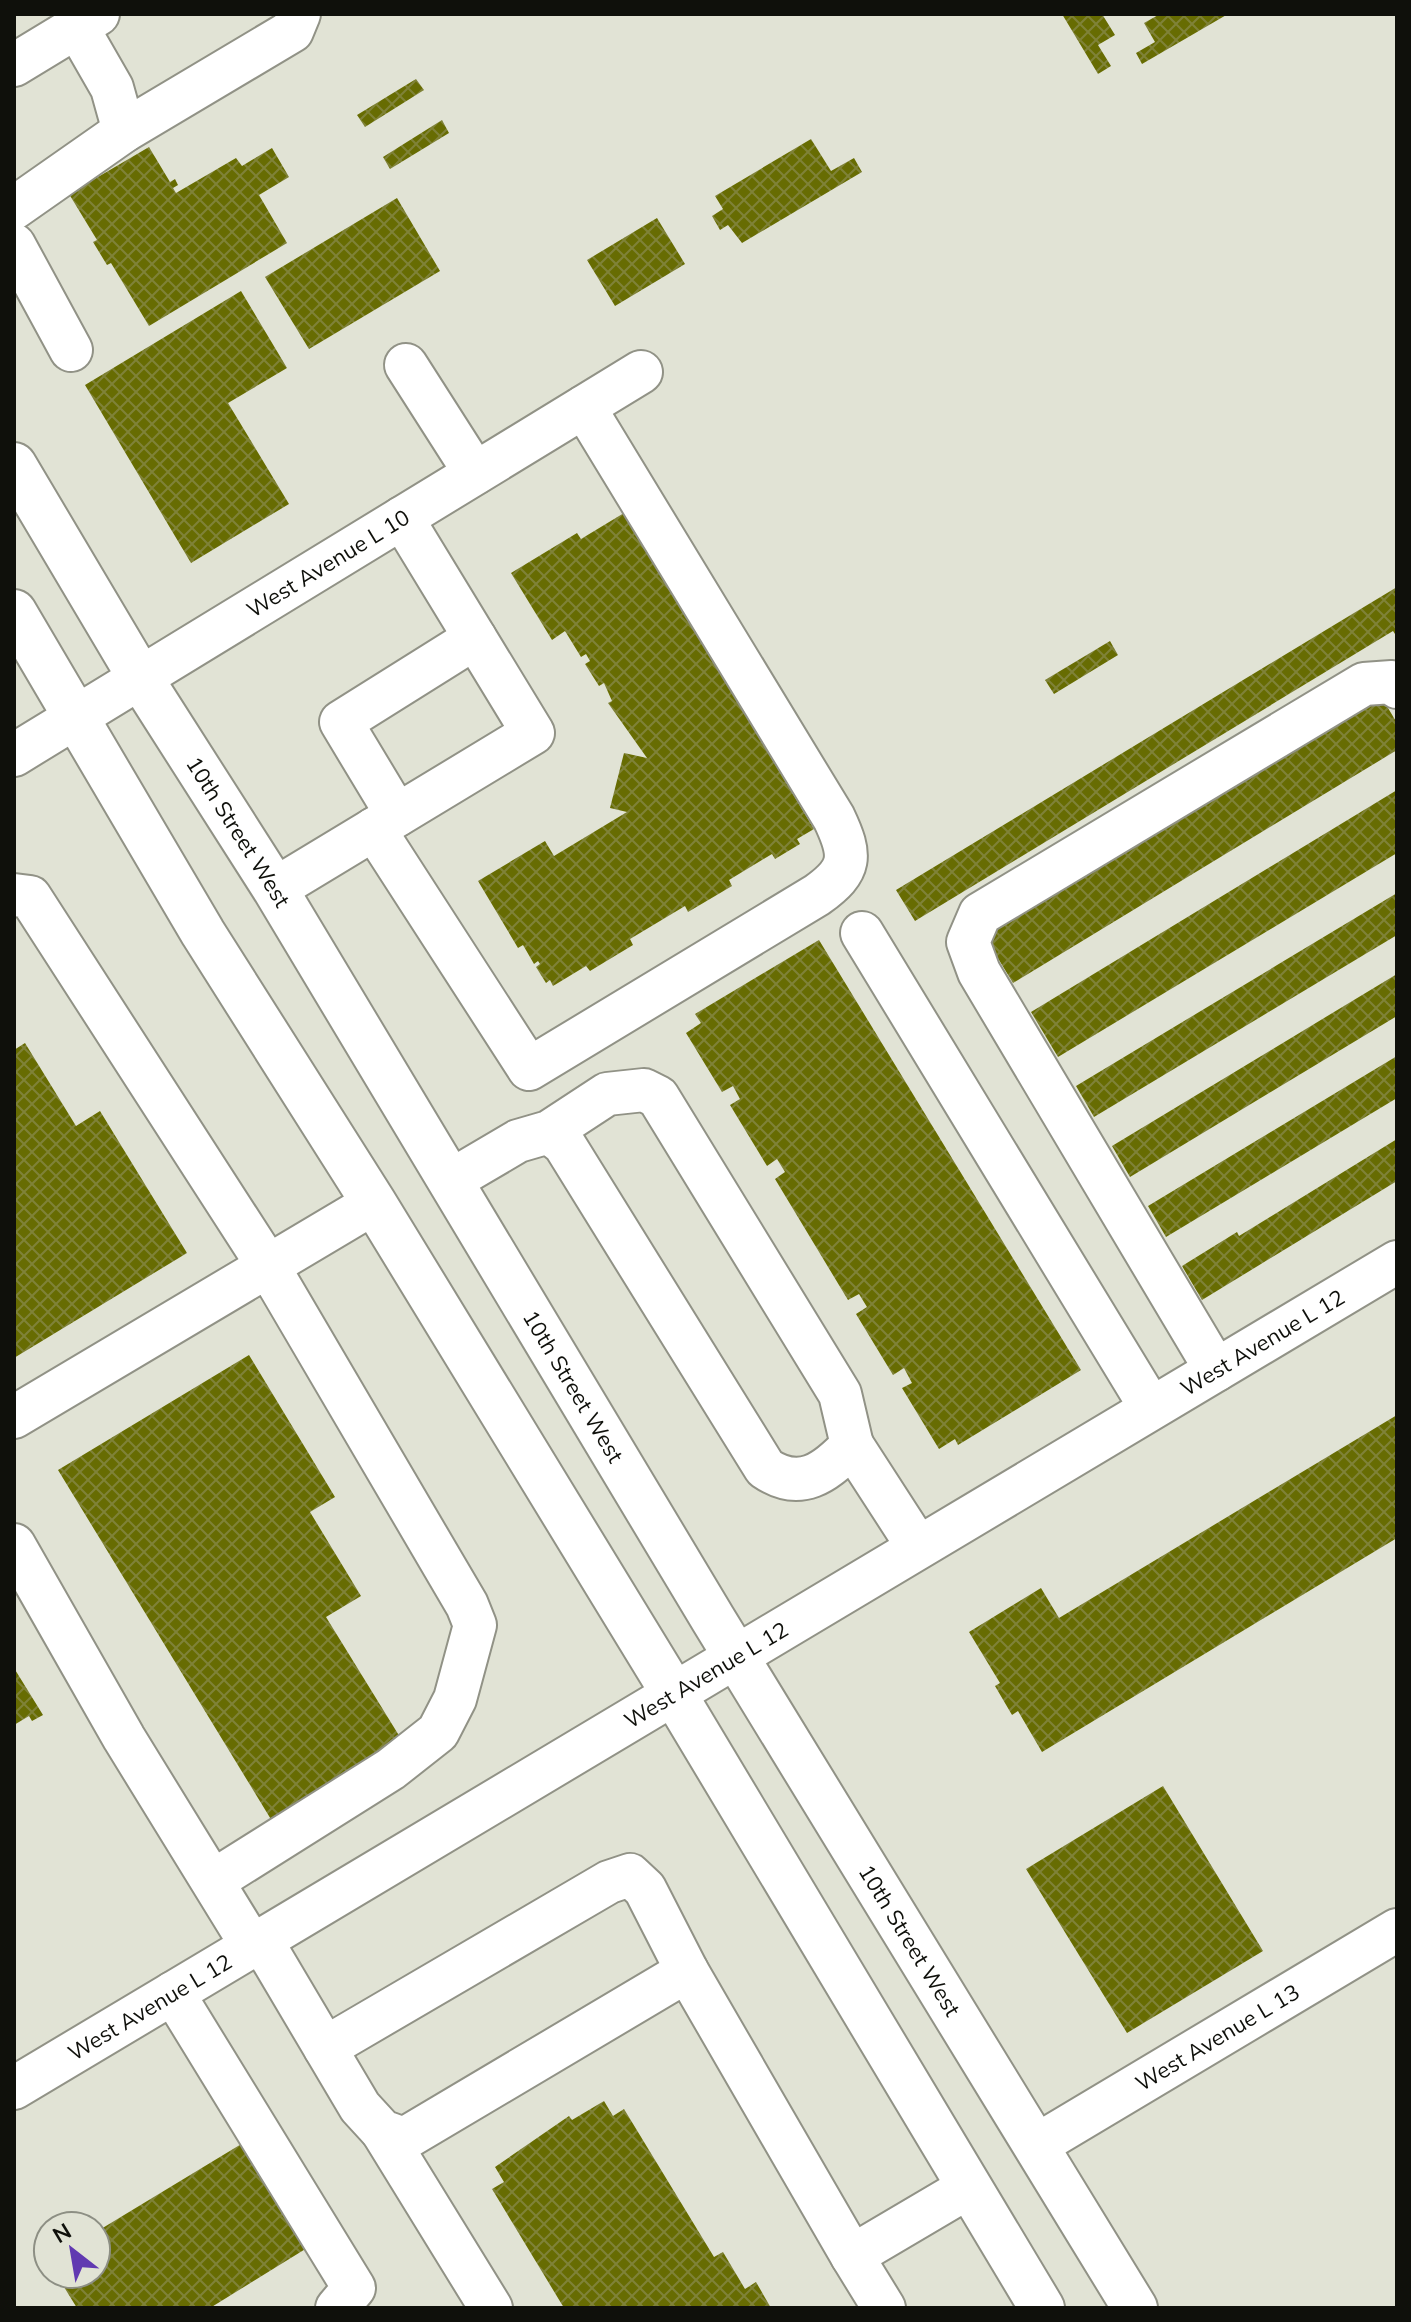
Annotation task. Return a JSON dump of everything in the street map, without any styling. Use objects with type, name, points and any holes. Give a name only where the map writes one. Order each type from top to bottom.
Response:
[{"type":"main road","name":"10th Street West","points":[[14,465],[141,679],[275,889],[736,1657],[1135,2308]]},
{"type":"main road","points":[[14,612],[203,933],[374,1203],[674,1694],[1042,2308]]},
{"type":"street","points":[[14,208],[124,131],[292,31],[299,14]]},
{"type":"street","points":[[14,65],[87,20],[124,131]]},
{"type":"street","points":[[14,245],[71,350]]},
{"type":"street","points":[[406,365],[475,473]]},
{"type":"street","name":"West Avenue L 10","points":[[14,755],[641,372]]},
{"type":"street","points":[[475,638],[341,722],[385,822],[529,1069],[838,880],[847,863],[845,841],[834,818],[584,407]]},
{"type":"street","points":[[275,889],[533,733],[402,518]]},
{"type":"street","points":[[1216,1370],[979,972],[968,942],[980,914],[1364,684],[1392,682],[1397,687]]},
{"type":"street","points":[[14,895],[30,897],[268,1266],[467,1605],[475,1625],[455,1699],[438,1732],[391,1769],[213,1881]]},
{"type":"street","points":[[862,933],[1151,1408]]},
{"type":"street","points":[[450,1181],[518,1141],[549,1132],[607,1094],[644,1090],[658,1097],[840,1394],[852,1445],[918,1547]]},
{"type":"street","points":[[549,1132],[564,1144],[765,1468],[782,1480],[807,1478],[832,1466],[852,1445]]},
{"type":"street","points":[[14,1417],[374,1203]]},
{"type":"street","name":"West Avenue L 12","points":[[14,2088],[1397,1262]]},
{"type":"street","points":[[14,1545],[124,1738],[213,1881],[325,2048],[360,2107],[382,2131],[491,2308]]},
{"type":"street","points":[[325,2048],[609,1882],[630,1875],[645,1889],[687,1971],[884,2308]]},
{"type":"street","name":"West Avenue L 13","points":[[1037,2145],[1397,1930]]},
{"type":"street","points":[[382,2131],[404,2139],[687,1971]]},
{"type":"street","points":[[173,1993],[354,2288],[337,2308]]},
{"type":"street","points":[[852,2256],[969,2187]]},
{"type":"building","points":[[1062,14],[1102,14],[1115,35],[1098,45],[1111,66],[1098,74]]},
{"type":"building","points":[[1160,14],[1228,14],[1142,64],[1136,53],[1155,42],[1144,23]]},
{"type":"building","points":[[416,79],[424,90],[365,127],[357,115]]},
{"type":"building","points":[[442,120],[449,133],[390,169],[383,157]]},
{"type":"building","points":[[811,139],[831,171],[854,158],[862,172],[742,243],[728,225],[720,230],[712,216],[723,209],[715,196]]},
{"type":"building","points":[[149,147],[170,182],[175,179],[178,185],[173,188],[176,193],[236,158],[242,166],[272,148],[289,177],[259,195],[287,243],[149,326],[111,263],[107,265],[93,242],[97,240],[69,194]]},
{"type":"building","points":[[397,198],[440,271],[309,349],[265,277]]},
{"type":"building","points":[[657,218],[685,264],[615,306],[587,260]]},
{"type":"building","points":[[241,291],[287,368],[228,403],[289,504],[191,563],[85,385]]},
{"type":"building","points":[[624,513],[814,829],[797,839],[800,844],[775,859],[772,854],[729,880],[732,886],[688,912],[685,906],[630,939],[633,945],[590,971],[586,966],[553,986],[550,980],[546,983],[536,967],[540,964],[538,961],[534,964],[523,945],[518,948],[478,881],[545,841],[554,856],[627,812],[610,808],[624,753],[647,758],[608,703],[612,701],[604,683],[599,686],[585,664],[590,661],[586,654],[581,657],[565,631],[552,640],[511,573],[577,533],[581,539]]},
{"type":"building","points":[[1397,587],[1397,637],[1393,631],[915,921],[896,890]]},
{"type":"building","points":[[1110,641],[1118,655],[1054,694],[1045,680]]},
{"type":"building","points":[[1382,698],[1397,723],[1397,750],[1013,983],[985,937]]},
{"type":"building","points":[[1397,790],[1397,853],[1058,1057],[1031,1012]]},
{"type":"building","points":[[1397,893],[1397,935],[1094,1117],[1076,1086]]},
{"type":"building","points":[[819,940],[1081,1370],[958,1445],[955,1439],[939,1449],[902,1388],[912,1383],[904,1368],[893,1375],[856,1314],[867,1307],[859,1294],[848,1300],[775,1179],[785,1172],[777,1159],[767,1166],[730,1105],[740,1099],[733,1086],[722,1092],[686,1033],[701,1023],[695,1014]]},
{"type":"building","points":[[1397,974],[1397,1016],[1130,1177],[1112,1146]]},
{"type":"building","points":[[25,1043],[76,1126],[100,1111],[187,1253],[14,1358],[14,1050]]},
{"type":"building","points":[[1397,1056],[1397,1098],[1166,1237],[1148,1206]]},
{"type":"building","points":[[1397,1139],[1397,1181],[1202,1300],[1182,1266],[1237,1232],[1239,1236]]},
{"type":"building","points":[[249,1355],[335,1497],[310,1512],[361,1596],[326,1617],[403,1742],[272,1821],[58,1470]]},
{"type":"building","points":[[1397,1415],[1397,1538],[1042,1752],[1018,1711],[1012,1715],[995,1686],[1000,1683],[969,1632],[1041,1588],[1059,1618]]},
{"type":"building","points":[[14,1668],[43,1715],[32,1721],[29,1716],[14,1725]]},
{"type":"building","points":[[1163,1786],[1263,1951],[1127,2033],[1026,1869]]},
{"type":"building","points":[[604,2101],[613,2116],[624,2109],[714,2257],[723,2252],[745,2289],[756,2282],[771,2308],[564,2308],[492,2189],[504,2182],[495,2167],[569,2116],[572,2120]]},
{"type":"building","points":[[243,2143],[307,2248],[210,2308],[77,2308],[66,2290],[112,2290],[112,2222]]}]
